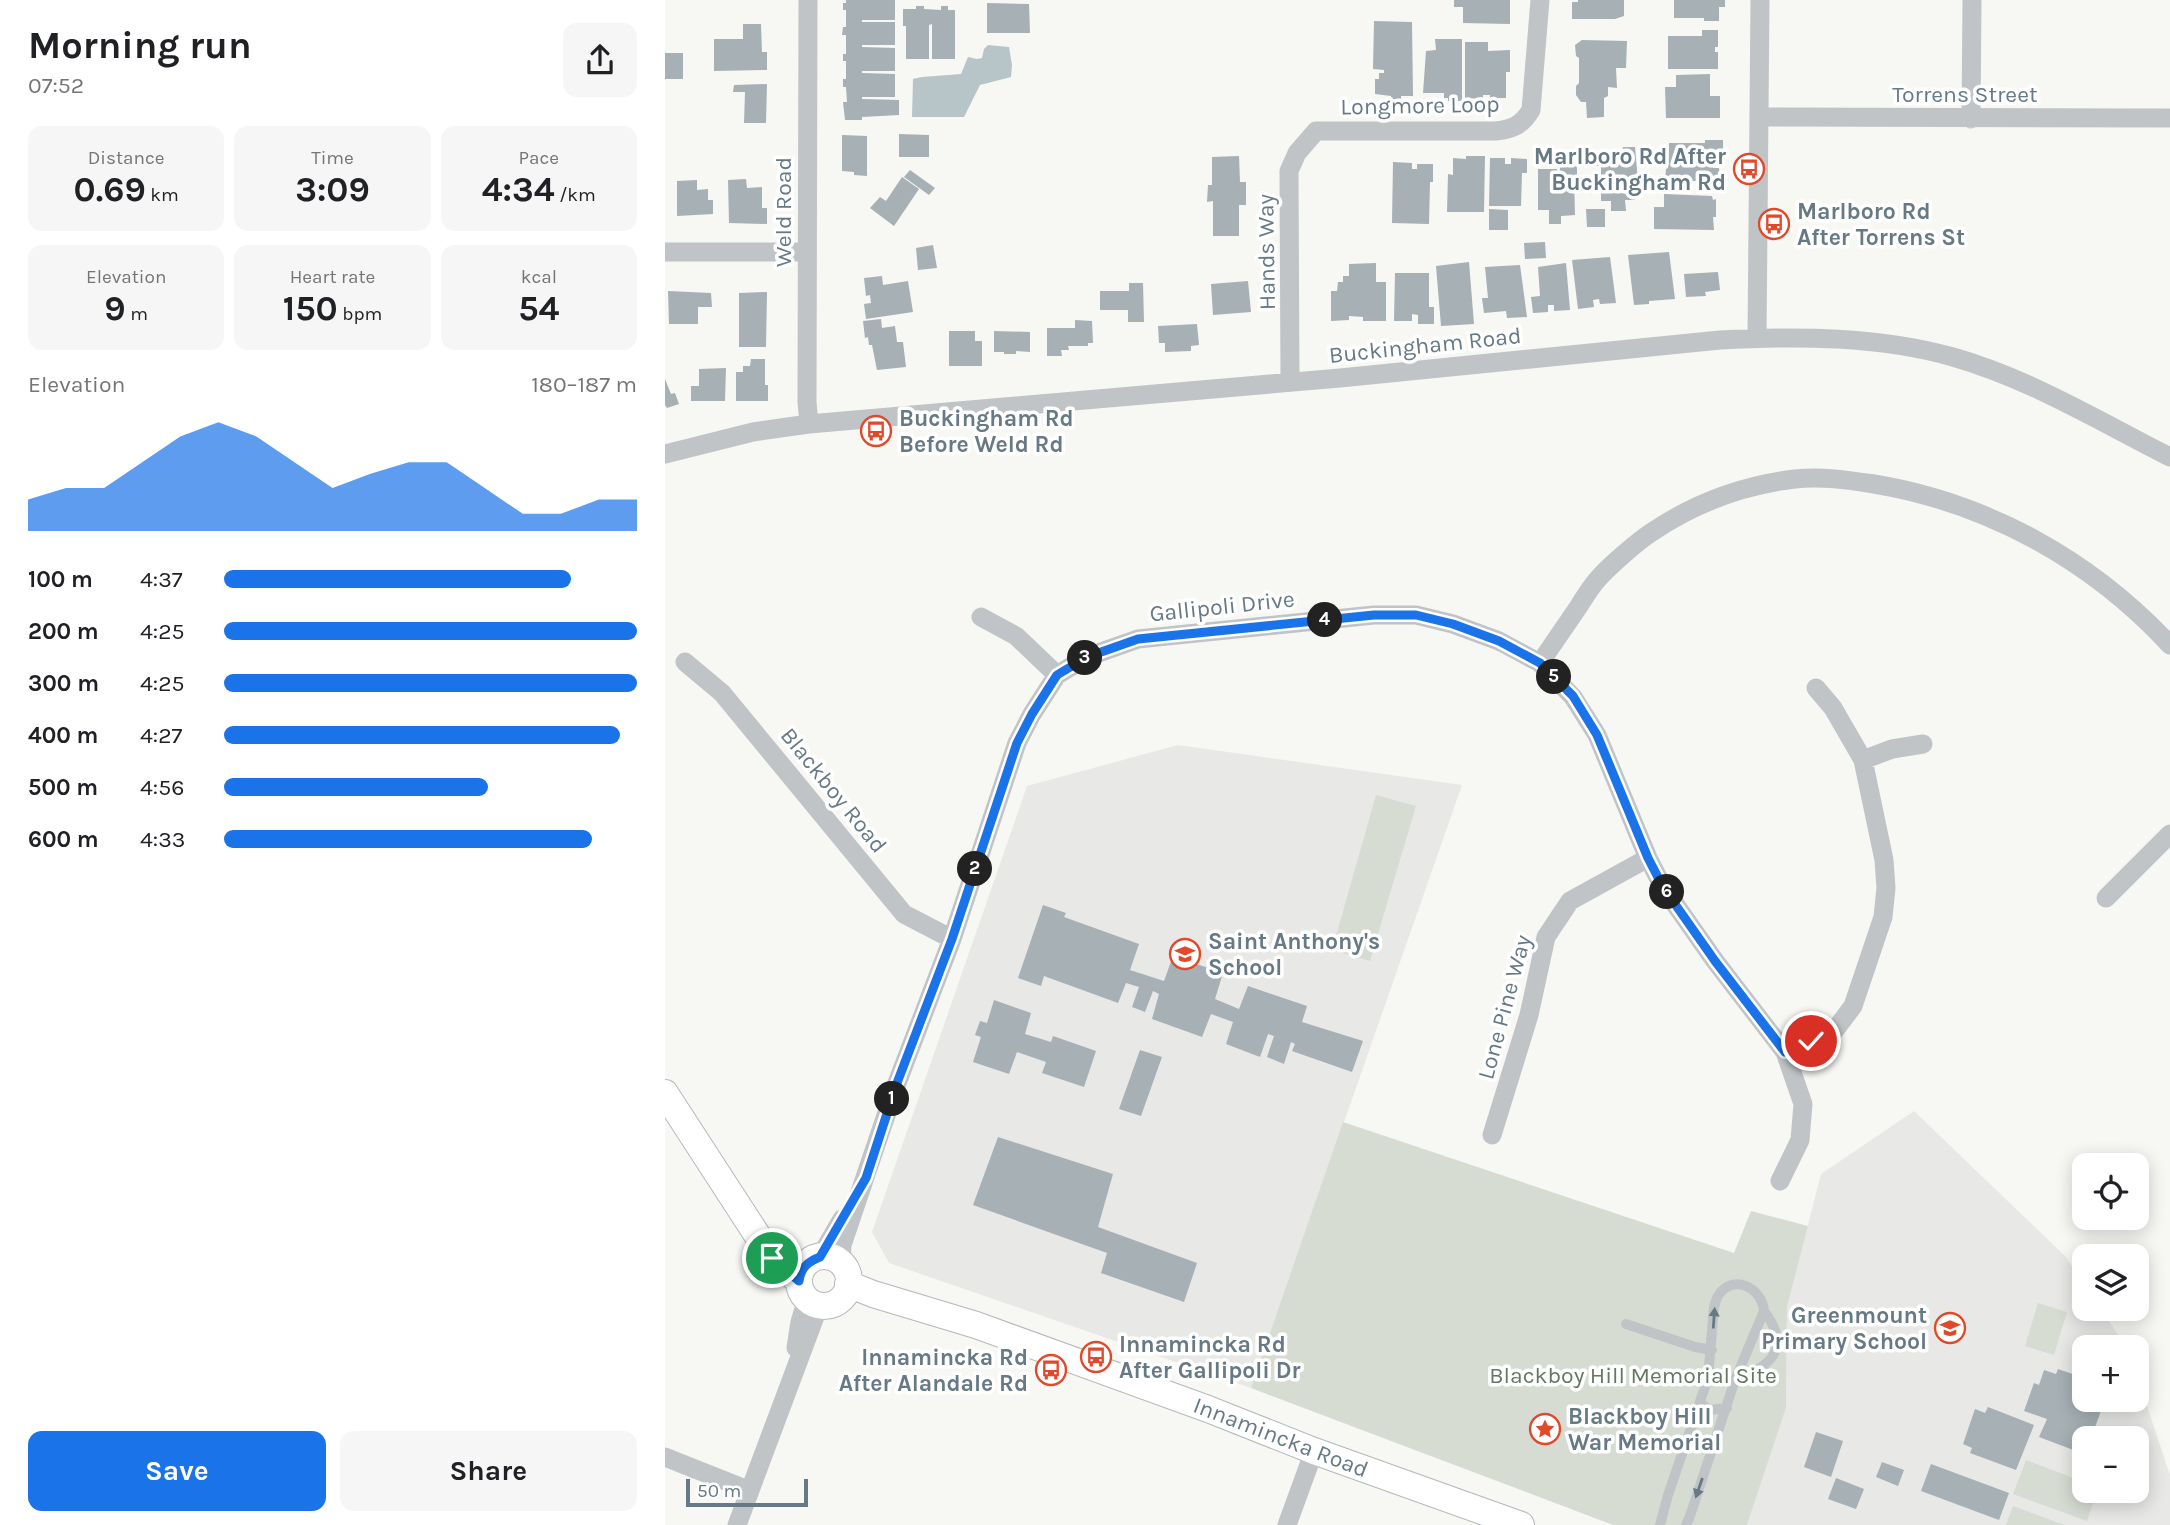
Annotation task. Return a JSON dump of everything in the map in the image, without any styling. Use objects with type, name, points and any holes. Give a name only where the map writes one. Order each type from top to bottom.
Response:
[{"type":"main road","name":"Innamincka Road","points":[[665,1093],[744,1214],[823,1281],[923,1308],[1208,1409],[1314,1451],[1521,1525]]},
{"type":"street","name":"Weld Road","points":[[808,0],[809,424]]},
{"type":"street","name":"Longmore Loop","points":[[1316,131],[1513,129],[1524,121],[1531,110],[1540,0]]},
{"type":"street","points":[[1757,338],[1760,0]]},
{"type":"street","points":[[1971,119],[1972,0]]},
{"type":"street","name":"Torrens Street","points":[[1760,117],[2170,118]]},
{"type":"street","name":"Hands Way","points":[[1290,382],[1289,171],[1297,153],[1316,131]]},
{"type":"street","points":[[665,252],[807,252]]},
{"type":"street","name":"Buckingham Road","points":[[665,454],[753,432],[809,424],[1290,382],[1720,340],[1827,338],[1890,343],[1953,357],[2018,380],[2170,457]]},
{"type":"street","points":[[1540,663],[1596,580],[1651,533],[1694,507],[1742,489],[1796,479],[1846,480],[1908,489],[1971,509],[2027,535],[2074,562],[2113,591],[2170,645]]},
{"type":"street","name":"Gallipoli Drive","points":[[737,1525],[793,1373],[800,1322],[823,1281],[866,1178],[897,1083],[952,939],[1017,743],[1057,675],[1087,657],[1138,639],[1374,615],[1416,615],[1453,624],[1499,641],[1540,663],[1573,696],[1597,735],[1648,858],[1663,887],[1715,961],[1785,1052],[1803,1104],[1800,1140],[1780,1181]]},
{"type":"street","points":[[981,617],[1016,636],[1057,675]]},
{"type":"street","name":"Blackboy Road","points":[[685,662],[722,693],[904,914],[952,939]]},
{"type":"street","points":[[1785,1052],[1835,1030],[1853,1006],[1883,917],[1886,888],[1884,860],[1863,760],[1833,709],[1816,688]]},
{"type":"street","points":[[1863,760],[1892,749],[1923,744]]},
{"type":"street","points":[[2106,898],[2170,834]]},
{"type":"street","name":"Lone Pine Way","points":[[1492,1135],[1529,1015],[1546,937],[1570,901],[1648,858]]},
{"type":"street","points":[[1287,1525],[1314,1451]]},
{"type":"street","points":[[665,1457],[748,1490]]},
{"type":"lane","points":[[1660,1525],[1709,1378],[1717,1296],[1734,1285],[1743,1285],[1759,1294],[1764,1311],[1777,1334],[1774,1355],[1757,1372],[1735,1380]]},
{"type":"lane","points":[[1686,1525],[1735,1380],[1764,1311]]},
{"type":"lane","points":[[1626,1324],[1711,1350]]},
{"type":"lane","points":[[1700,1403],[1710,1410],[1727,1408]]},
{"type":"shaded area","points":[[988,45],[1009,47],[1011,77],[980,85],[964,117],[912,117],[913,79],[961,74],[968,57],[982,58]]},
{"type":"shaded area","name":"Saint Anthony's School","points":[[1178,745],[1462,785],[1251,1388],[889,1263],[872,1232],[1027,786]]},
{"type":"shaded area","name":"Greenmount Primary School","points":[[1914,1111],[2065,1256],[2072,1266],[2072,1321],[2109,1321],[2118,1335],[2072,1335],[2072,1412],[2149,1412],[2170,1475],[2170,1525],[1747,1525],[1786,1408],[1787,1307],[1821,1174]]},
{"type":"green space","points":[[1376,795],[1416,806],[1370,961],[1332,950]]},
{"type":"green space","name":"Blackboy Hill Memorial Site","points":[[1343,1122],[1734,1253],[1751,1211],[1808,1226],[1787,1307],[1786,1408],[1747,1525],[1613,1525],[1251,1388]]},
{"type":"green space","points":[[2038,1303],[2067,1312],[2054,1355],[2025,1346]]},
{"type":"green space","points":[[2026,1460],[2072,1477],[2072,1503],[2093,1503],[2087,1521],[2013,1494]]},
{"type":"green space","points":[[2013,1506],[2065,1525],[2006,1525]]},
{"type":"building","points":[[846,0],[895,0],[895,20],[862,22],[895,22],[895,45],[862,47],[895,48],[895,71],[862,73],[895,74],[895,97],[862,99],[899,100],[899,115],[845,120],[843,102],[847,102],[843,79],[846,79],[846,61],[843,61],[843,54],[846,54],[846,35],[842,35],[843,27],[846,27],[846,10],[843,10],[843,3],[846,3]]},
{"type":"building","points":[[1454,0],[1510,0],[1510,24],[1463,23],[1463,7],[1454,7]]},
{"type":"building","points":[[1624,0],[1624,16],[1615,19],[1572,19],[1572,2]]},
{"type":"building","points":[[1674,0],[1725,0],[1725,7],[1719,7],[1719,21],[1674,18]]},
{"type":"building","points":[[987,3],[1029,4],[1030,33],[987,33]]},
{"type":"building","points":[[916,6],[941,10],[941,6],[948,6],[948,10],[955,10],[955,59],[932,59],[932,24],[929,25],[929,59],[906,59],[903,9],[916,9]]},
{"type":"building","points":[[1374,21],[1412,22],[1413,96],[1391,99],[1391,96],[1375,94],[1375,79],[1379,79],[1379,73],[1384,73],[1384,70],[1373,69]]},
{"type":"building","points":[[743,24],[761,24],[762,52],[767,52],[767,70],[714,71],[714,39],[743,39]]},
{"type":"building","points":[[1702,30],[1718,30],[1718,47],[1715,47],[1715,52],[1718,52],[1718,69],[1668,69],[1668,36],[1702,36]]},
{"type":"building","points":[[1435,39],[1462,39],[1462,101],[1448,101],[1448,98],[1444,98],[1444,93],[1423,93],[1426,51],[1436,50]]},
{"type":"building","points":[[1582,40],[1627,41],[1626,68],[1616,68],[1617,88],[1608,87],[1608,96],[1604,98],[1604,117],[1587,118],[1586,102],[1581,102],[1576,95],[1579,58],[1576,56],[1575,45]]},
{"type":"building","points":[[1465,42],[1488,42],[1488,51],[1510,50],[1510,72],[1506,72],[1506,98],[1483,95],[1483,99],[1465,98]]},
{"type":"building","points":[[665,53],[683,53],[683,79],[665,79]]},
{"type":"building","points":[[1710,74],[1710,96],[1720,96],[1720,118],[1666,118],[1665,87],[1676,87],[1676,75]]},
{"type":"building","points":[[767,84],[766,123],[744,123],[745,92],[733,92],[734,85]]},
{"type":"building","points":[[899,134],[929,135],[929,157],[899,157]]},
{"type":"building","points":[[842,135],[867,136],[867,176],[842,171]]},
{"type":"building","points":[[1705,140],[1723,140],[1723,157],[1716,157],[1716,163],[1713,163],[1713,168],[1719,168],[1720,179],[1665,181],[1669,143],[1705,143]]},
{"type":"building","points":[[1623,147],[1635,147],[1638,182],[1635,200],[1625,200],[1626,211],[1611,211],[1611,201],[1601,201],[1601,166],[1594,166],[1594,153],[1620,152],[1620,155]]},
{"type":"building","points":[[1239,156],[1240,182],[1246,182],[1246,205],[1239,205],[1239,236],[1213,236],[1213,201],[1207,202],[1208,185],[1212,185],[1212,157]]},
{"type":"building","points":[[1466,156],[1485,156],[1484,212],[1447,212],[1448,174],[1453,175],[1453,158],[1466,159]]},
{"type":"building","points":[[1490,158],[1505,158],[1505,164],[1511,164],[1511,158],[1527,159],[1527,173],[1522,173],[1521,206],[1489,206]]},
{"type":"building","points":[[1393,162],[1412,163],[1412,169],[1417,169],[1417,164],[1433,164],[1429,224],[1392,223]]},
{"type":"building","points":[[1577,163],[1577,177],[1574,177],[1575,215],[1561,216],[1561,224],[1549,224],[1549,210],[1538,210],[1538,169],[1557,169],[1557,174],[1560,174],[1560,164]]},
{"type":"building","points":[[910,170],[935,188],[929,195],[904,177]]},
{"type":"building","points":[[902,177],[919,189],[894,226],[870,208],[880,197],[886,201]]},
{"type":"building","points":[[746,179],[747,188],[762,187],[762,208],[767,208],[767,224],[729,223],[728,180]]},
{"type":"building","points":[[697,180],[697,190],[708,189],[708,200],[713,200],[713,214],[677,216],[677,181]]},
{"type":"building","points":[[1664,194],[1712,196],[1713,200],[1716,199],[1714,230],[1654,229],[1654,207],[1664,207]]},
{"type":"building","points":[[1489,209],[1508,210],[1508,230],[1489,230]]},
{"type":"building","points":[[1586,209],[1605,209],[1605,227],[1587,227]]},
{"type":"building","points":[[1545,242],[1546,258],[1525,259],[1524,243]]},
{"type":"building","points":[[933,245],[937,268],[918,270],[916,248]]},
{"type":"building","points":[[1669,252],[1675,299],[1634,305],[1628,255]]},
{"type":"building","points":[[1610,257],[1616,303],[1600,304],[1599,299],[1593,300],[1594,307],[1578,309],[1572,260]]},
{"type":"building","points":[[1469,262],[1474,324],[1441,326],[1436,266]]},
{"type":"building","points":[[1376,263],[1376,282],[1386,282],[1386,321],[1363,321],[1363,317],[1349,316],[1349,320],[1331,321],[1331,291],[1337,291],[1338,282],[1343,282],[1343,276],[1349,276],[1349,264]]},
{"type":"building","points":[[1566,263],[1570,310],[1554,311],[1554,305],[1548,305],[1548,312],[1533,313],[1531,297],[1540,296],[1538,267]]},
{"type":"building","points":[[1520,265],[1527,317],[1507,318],[1506,311],[1484,313],[1482,298],[1488,298],[1485,267]]},
{"type":"building","points":[[1718,272],[1720,290],[1705,292],[1706,296],[1686,297],[1684,274]]},
{"type":"building","points":[[1395,273],[1429,273],[1429,307],[1434,307],[1434,324],[1418,324],[1418,315],[1412,314],[1412,321],[1394,321]]},
{"type":"building","points":[[882,276],[883,285],[908,281],[913,312],[866,319],[864,304],[871,303],[870,295],[866,296],[864,278]]},
{"type":"building","points":[[1248,281],[1251,312],[1213,315],[1211,284]]},
{"type":"building","points":[[1129,283],[1143,283],[1144,322],[1128,322],[1128,310],[1100,310],[1100,291],[1129,291]]},
{"type":"building","points":[[668,291],[711,293],[712,307],[698,307],[698,324],[669,324]]},
{"type":"building","points":[[767,292],[766,347],[739,347],[739,293]]},
{"type":"building","points":[[881,319],[882,328],[895,326],[897,342],[903,342],[906,367],[877,370],[872,345],[869,345],[868,337],[865,338],[863,321]]},
{"type":"building","points":[[1075,320],[1092,321],[1093,343],[1088,343],[1088,346],[1068,346],[1069,350],[1061,350],[1062,356],[1047,356],[1047,328],[1075,328]]},
{"type":"building","points":[[1197,324],[1199,345],[1191,346],[1191,351],[1165,352],[1165,343],[1159,343],[1158,326]]},
{"type":"building","points":[[949,331],[975,331],[975,341],[982,341],[982,366],[949,366]]},
{"type":"building","points":[[994,331],[1030,332],[1030,352],[994,352]]},
{"type":"building","points":[[751,359],[765,359],[768,401],[736,401],[736,372],[743,372],[743,366],[750,366]]},
{"type":"building","points":[[726,368],[725,401],[691,401],[691,386],[699,386],[699,369]]},
{"type":"building","points":[[665,379],[679,404],[667,408],[665,405]]},
{"type":"building","points":[[1043,905],[1066,913],[1064,917],[1139,944],[1130,970],[1164,981],[1173,956],[1223,973],[1215,999],[1239,1009],[1248,986],[1307,1006],[1302,1022],[1363,1041],[1352,1072],[1292,1051],[1295,1044],[1291,1042],[1284,1064],[1267,1057],[1274,1036],[1268,1034],[1260,1057],[1226,1044],[1233,1022],[1211,1014],[1202,1037],[1152,1019],[1159,994],[1153,991],[1145,1012],[1132,1007],[1139,987],[1126,983],[1118,1003],[1044,976],[1041,986],[1018,978]]},
{"type":"building","points":[[994,1000],[1031,1013],[1025,1034],[1051,1042],[1053,1036],[1096,1051],[1084,1087],[1042,1073],[1046,1062],[1017,1052],[1009,1074],[973,1062],[981,1037],[975,1035],[980,1021],[987,1023]]},
{"type":"building","points":[[1140,1050],[1162,1057],[1141,1116],[1119,1109]]},
{"type":"building","points":[[998,1137],[1113,1174],[1098,1227],[1197,1263],[1184,1302],[1101,1273],[1107,1253],[973,1205]]},
{"type":"building","points":[[2058,1369],[2072,1374],[2072,1412],[2101,1412],[2095,1426],[2072,1426],[2072,1449],[2039,1437],[2047,1419],[2024,1411],[2034,1383],[2039,1385],[2044,1370],[2056,1374]]},
{"type":"building","points":[[1988,1407],[2034,1425],[2016,1470],[1970,1453],[1972,1448],[1963,1444],[1975,1409],[1985,1413]]},
{"type":"building","points":[[1816,1432],[1843,1441],[1831,1477],[1804,1467]]},
{"type":"building","points":[[1882,1462],[1904,1470],[1898,1486],[1876,1477]]},
{"type":"building","points":[[1931,1464],[2009,1493],[1999,1520],[1921,1491]]},
{"type":"building","points":[[1836,1478],[1864,1489],[1856,1509],[1828,1499]]},
{"type":"place","name":"Marlboro Rd After Buckingham Rd","points":[[1749,169]]},
{"type":"place","name":"Marlboro Rd After Torrens St","points":[[1774,224]]},
{"type":"place","name":"Buckingham Rd Before Weld Rd","points":[[876,431]]},
{"type":"place","name":"Saint Anthony's School","points":[[1185,954]]},
{"type":"place","name":"Greenmount Primary School","points":[[1950,1328]]},
{"type":"place","name":"Innamincka Rd After Gallipoli Dr","points":[[1096,1357]]},
{"type":"place","name":"Innamincka Rd After Alandale Rd","points":[[1051,1370]]},
{"type":"place","name":"Blackboy Hill War Memorial","points":[[1545,1429]]},
{"type":"route","points":[[772,1258],[799,1281],[804,1266],[810,1260],[820,1257],[866,1178],[897,1083],[952,939],[1017,743],[1032,714],[1057,675],[1087,657],[1138,639],[1374,615],[1416,615],[1453,624],[1499,641],[1540,663],[1573,696],[1597,735],[1648,858],[1663,887],[1715,961],[1785,1052],[1811,1041]]}]
